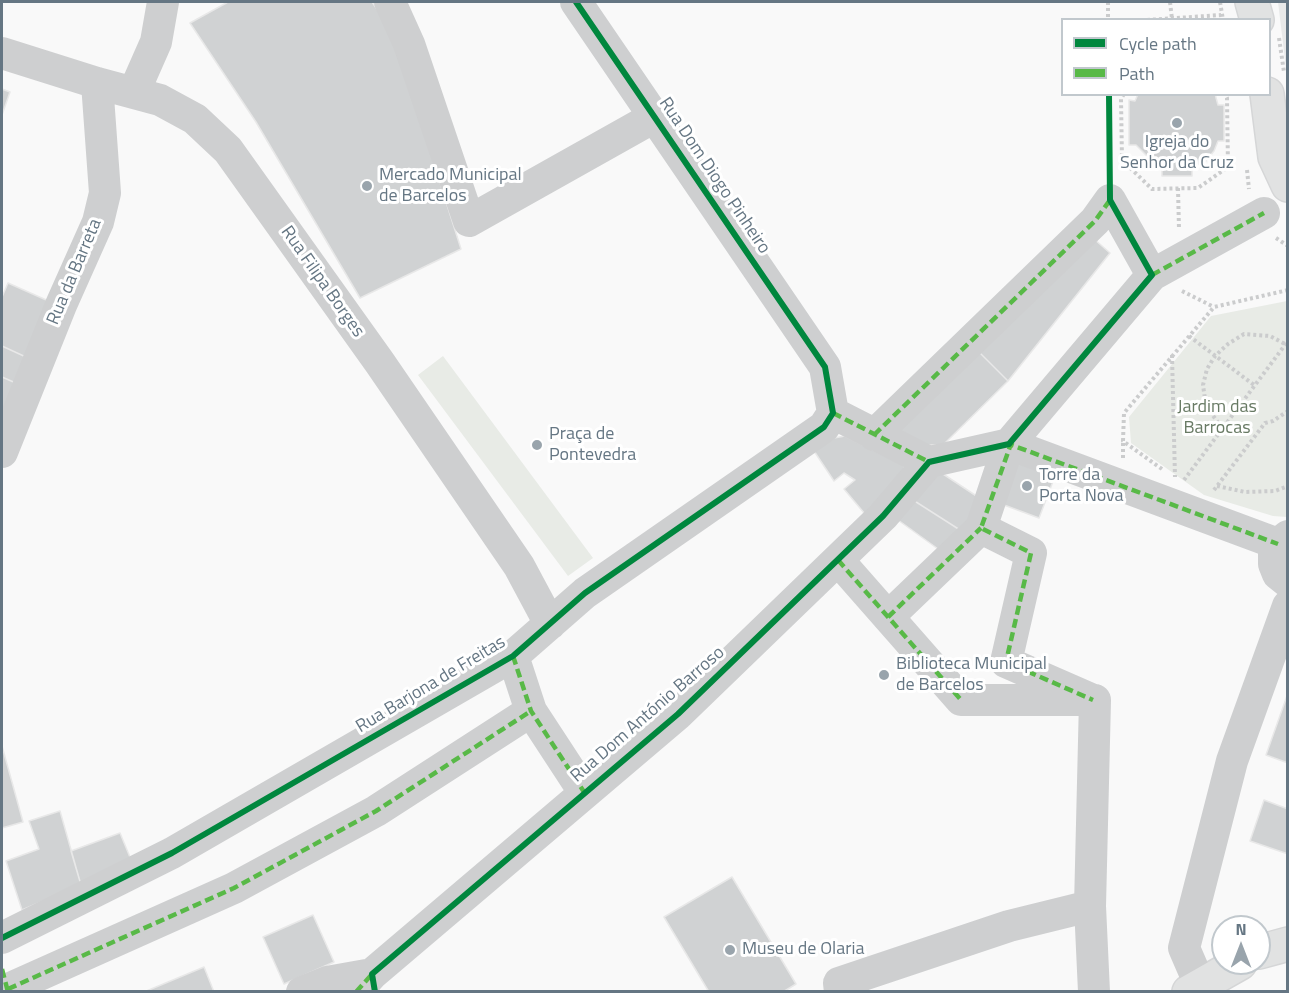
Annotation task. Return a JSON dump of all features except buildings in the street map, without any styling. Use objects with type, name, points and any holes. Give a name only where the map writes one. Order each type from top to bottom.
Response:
[{"type":"main road","points":[[1252,2],[1262,18]]},
{"type":"main road","points":[[1276,87],[1275,157],[1287,185]]},
{"type":"main road","points":[[1271,949],[1287,944]]},
{"type":"main road","points":[[1195,988],[1218,975]]},
{"type":"street","points":[[134,92],[156,42],[163,2]]},
{"type":"street","points":[[390,2],[409,44],[469,221],[656,117]]},
{"type":"street","name":"Rua Dom Diogo Pinheiro","points":[[576,2],[825,367],[833,413]]},
{"type":"street","name":"Rua Filipa Borges","points":[[2,53],[160,100],[195,119],[228,150],[380,363],[519,566],[550,624]]},
{"type":"street","name":"Rua da Barreta","points":[[2,452],[61,305],[98,222],[105,193],[97,83]]},
{"type":"street","points":[[874,435],[1095,221],[1110,200],[1152,275]]},
{"type":"street","points":[[888,617],[981,528],[1009,444],[1152,275],[1264,213]]},
{"type":"street","points":[[833,413],[929,462],[1009,444],[1283,540],[1274,554],[1274,564],[1278,574],[1287,582]]},
{"type":"street","name":"Rua Barjona de Freitas","points":[[2,938],[172,853],[513,656],[585,593],[824,427],[833,413]]},
{"type":"street","name":"Rua Dom António Barroso","points":[[367,986],[584,792],[678,714],[884,516],[929,462]]},
{"type":"street","points":[[981,528],[1031,553],[1006,662],[1094,700]]},
{"type":"street","points":[[838,561],[962,700],[1094,700]]},
{"type":"street","points":[[1195,988],[1184,948],[1232,761],[1287,606]]},
{"type":"street","points":[[513,656],[531,711],[584,792]]},
{"type":"street","points":[[1094,700],[1090,906],[1094,992]]},
{"type":"street","points":[[6,983],[234,888],[376,811],[531,711]]},
{"type":"street","points":[[840,992],[839,983],[1009,926],[1090,906]]},
{"type":"street","points":[[302,992],[327,982],[367,986]]},
{"type":"path","points":[[1108,2],[1108,18]]},
{"type":"path","points":[[1170,2],[1172,18]]},
{"type":"path","points":[[1197,18],[1222,17],[1220,2]]},
{"type":"path","points":[[1271,50],[1276,87]]},
{"type":"path","points":[[1109,96],[1110,200]]},
{"type":"path","points":[[1123,96],[1122,160],[1152,189],[1198,188],[1228,167],[1226,96]]},
{"type":"path","points":[[1178,188],[1180,259]]},
{"type":"path","points":[[1222,428],[1206,406],[1203,385],[1207,369],[1215,356],[1244,334],[1269,336],[1286,343],[1181,483],[1123,441],[1124,413],[1214,308],[1287,290]]},
{"type":"path","points":[[1189,336],[1254,385]]},
{"type":"path","points":[[1172,355],[1175,478]]},
{"type":"path","points":[[1212,494],[1265,423],[1273,421],[1287,411]]},
{"type":"path","points":[[1217,486],[1245,492],[1275,491],[1287,486]]},
{"type":"shaded area","points":[[1278,2],[1287,2],[1287,76]]},
{"type":"green space","name":"Jardim das Barrocas","points":[[1288,301],[1287,517],[1273,516],[1204,495],[1131,443],[1129,417],[1211,316]]},
{"type":"green space","points":[[443,356],[593,558],[568,576],[418,375]]},
{"type":"marked path","points":[[874,435],[1095,221],[1110,200],[1112,203]]},
{"type":"marked path","points":[[1152,275],[1264,213]]},
{"type":"marked path","points":[[833,413],[932,462]]},
{"type":"marked path","points":[[1012,441],[981,528],[1031,553],[1006,662],[1093,700]]},
{"type":"marked path","points":[[1005,445],[1009,444],[1278,544]]},
{"type":"marked path","points":[[888,617],[981,528]]},
{"type":"marked path","points":[[838,560],[961,700]]},
{"type":"marked path","points":[[513,656],[531,711],[584,792]]},
{"type":"marked path","points":[[8,989],[234,888],[376,811],[531,711]]},
{"type":"marked path","points":[[2,969],[8,992]]},
{"type":"marked path","points":[[356,992],[373,973]]},
{"type":"cycle path","points":[[2,938],[172,853],[513,656],[585,593],[824,427],[833,413],[825,367],[576,2]]},
{"type":"cycle path","points":[[375,992],[372,974],[678,714],[883,516],[929,462],[1009,444],[1152,275],[1110,200],[1109,96]]},
{"type":"place","name":"Igreja do Senhor da Cruz","points":[[1177,123]]},
{"type":"place","name":"Mercado Municipal de Barcelos","points":[[367,186]]},
{"type":"place","name":"Praça de Pontevedra","points":[[537,445]]},
{"type":"place","name":"Torre da Porta Nova","points":[[1027,486]]},
{"type":"place","name":"Biblioteca Municipal de Barcelos","points":[[884,675]]},
{"type":"place","name":"Museu de Olaria","points":[[730,950]]}]
